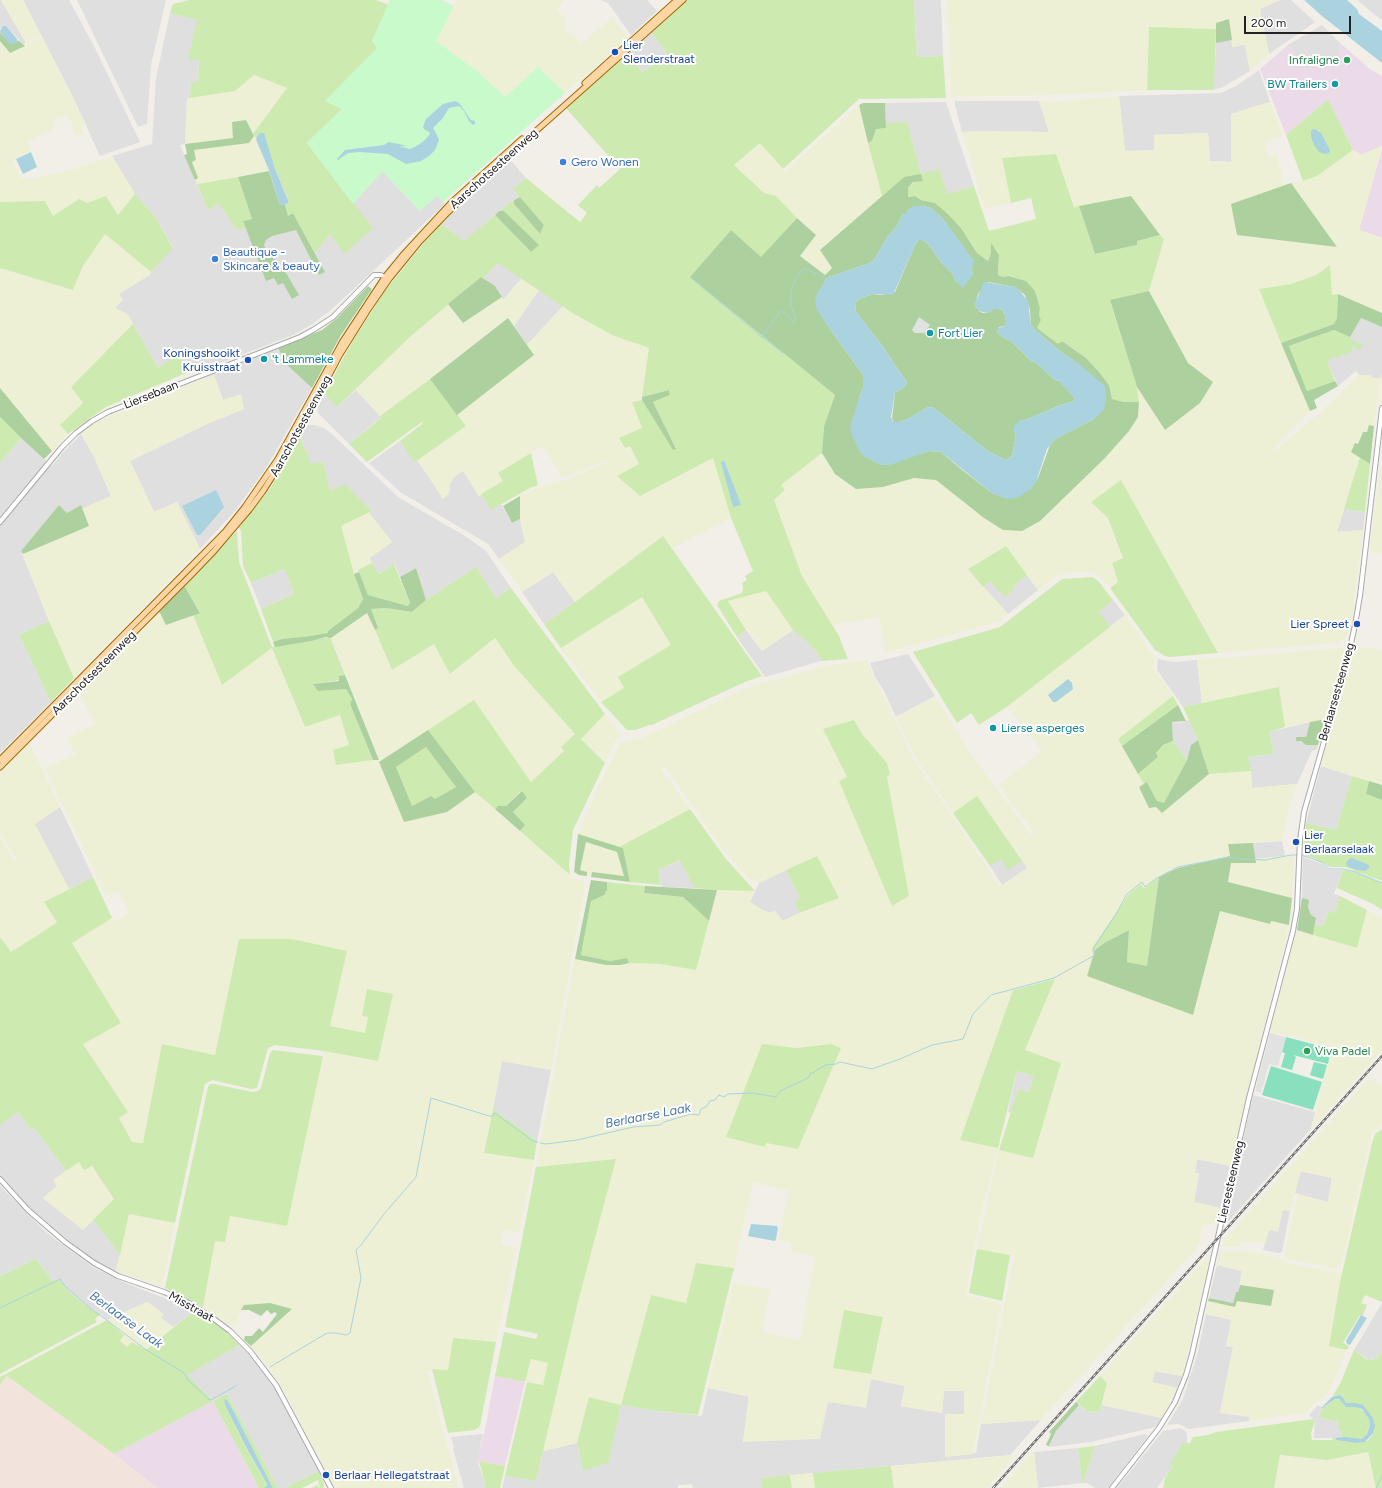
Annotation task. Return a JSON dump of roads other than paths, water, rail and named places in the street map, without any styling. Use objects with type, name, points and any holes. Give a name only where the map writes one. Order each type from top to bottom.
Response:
[{"type":"main road","name":"Aarschotsesteenweg","points":[[0,760],[209,550],[241,512],[278,459],[343,341],[387,278],[435,218],[471,183],[677,0]]},
{"type":"main road","name":"Aarschotsesteenweg","points":[[408,252],[509,155],[683,0]]},
{"type":"main road","name":"Aarschotsesteenweg","points":[[0,767],[214,551],[249,510],[291,447],[339,356],[387,278]]},
{"type":"street","name":"Liersebaan","points":[[0,522],[62,447],[76,433],[92,421],[108,412],[300,337],[333,317],[374,275],[377,274],[387,278]]},
{"type":"street","name":"Berlaarsesteenweg","points":[[1299,855],[1304,812],[1348,657],[1355,624],[1360,596],[1382,408]]},
{"type":"street","name":"Liersesteenweg","points":[[1112,1488],[1159,1428],[1175,1402],[1188,1370],[1249,1098],[1293,931],[1298,899],[1299,855]]},
{"type":"street","name":"Misstraat","points":[[0,1179],[28,1210],[65,1242],[94,1263],[118,1276],[189,1303],[230,1331],[250,1351],[276,1385],[331,1488]]},
{"type":"water","points":[[1304,0],[1347,0],[1357,9],[1359,14],[1382,31],[1382,63],[1322,16]]},
{"type":"water","points":[[3,26],[6,26],[17,39],[17,42],[11,44],[2,35],[0,31]]},
{"type":"water","points":[[455,101],[459,103],[471,120],[475,121],[475,124],[473,125],[469,121],[464,111],[459,106],[449,108],[443,118],[433,128],[439,140],[435,150],[421,161],[406,164],[388,154],[360,152],[348,153],[338,160],[337,159],[345,150],[384,145],[389,142],[408,146],[399,146],[410,149],[415,147],[424,141],[430,134],[423,127],[426,119],[443,104]]},
{"type":"water","points":[[1313,129],[1321,133],[1330,150],[1329,153],[1324,154],[1319,152],[1314,145],[1311,137],[1311,131]]},
{"type":"water","points":[[261,133],[264,133],[275,169],[288,200],[288,203],[285,205],[280,205],[269,170],[257,142],[256,138]]},
{"type":"water","points":[[31,152],[37,167],[23,174],[16,159]]},
{"type":"water","points":[[914,206],[931,208],[943,219],[974,261],[971,271],[973,274],[963,288],[956,282],[952,273],[941,262],[927,243],[923,240],[919,240],[915,245],[893,295],[872,294],[859,299],[855,303],[856,312],[887,352],[907,382],[904,387],[895,393],[891,417],[894,422],[908,419],[928,407],[934,408],[989,452],[1006,460],[1012,456],[1016,435],[1014,426],[1020,420],[1025,420],[1075,400],[1060,381],[1055,380],[1035,362],[1031,361],[1012,342],[997,332],[998,328],[1005,326],[1005,315],[1002,310],[994,309],[987,313],[979,311],[975,306],[974,303],[984,282],[1016,287],[1028,301],[1031,325],[1035,330],[1105,386],[1106,400],[1104,410],[1094,419],[1055,439],[1047,449],[1036,482],[1030,490],[1018,497],[1011,499],[993,494],[941,452],[929,451],[890,465],[883,465],[865,457],[859,451],[852,435],[850,427],[863,388],[863,375],[816,308],[815,300],[825,280],[829,277],[870,263],[874,260],[888,236],[897,226],[903,214],[906,215],[907,210]]},
{"type":"water","points":[[724,460],[741,505],[733,507],[721,462]]},
{"type":"water","points":[[216,490],[224,507],[200,535],[197,535],[182,506]]},
{"type":"water","points":[[1068,679],[1072,683],[1073,689],[1056,702],[1053,702],[1048,695]]},
{"type":"water","points":[[1352,858],[1369,865],[1369,868],[1365,871],[1347,866],[1346,863]]},
{"type":"water","points":[[751,1224],[777,1226],[778,1228],[775,1241],[748,1236]]},
{"type":"water","points":[[1361,1315],[1367,1318],[1350,1345],[1347,1344],[1346,1341]]},
{"type":"water","points":[[1338,1395],[1342,1396],[1346,1403],[1363,1405],[1373,1418],[1375,1426],[1373,1433],[1365,1442],[1356,1443],[1336,1440],[1336,1438],[1345,1437],[1362,1439],[1367,1434],[1370,1425],[1369,1419],[1362,1409],[1346,1407],[1339,1399],[1335,1399],[1321,1408],[1332,1397]]},
{"type":"water","points":[[224,1399],[227,1400],[233,1410],[273,1488],[264,1488],[267,1484],[247,1449],[225,1405]]},
{"type":"waterway","points":[[762,337],[781,310],[793,322],[796,320],[791,306],[791,291],[796,278],[804,268],[827,279]]},
{"type":"waterway","points":[[691,278],[783,353]]},
{"type":"waterway","name":"Berlaarse Laak","points":[[540,1143],[546,1144],[577,1140],[633,1127],[660,1125],[664,1122],[691,1114],[699,1115],[701,1109],[707,1106],[710,1101],[715,1100],[719,1095],[724,1097],[728,1094],[753,1093],[776,1097],[780,1091],[804,1080],[809,1077],[810,1073],[813,1073],[825,1065],[840,1062],[872,1069],[932,1045],[963,1039],[973,1014],[991,995],[1054,978],[1095,955],[1093,949],[1127,894],[1142,882],[1145,887],[1157,878],[1178,867],[1229,857],[1265,860],[1297,855]]},
{"type":"waterway","name":"Berlaarse Laak","points":[[1300,855],[1321,862],[1329,869],[1343,869],[1356,872],[1382,883]]},
{"type":"waterway","name":"Berlaarse Laak","points":[[270,1367],[327,1333],[346,1335],[350,1333],[361,1278],[356,1250],[384,1214],[416,1177],[431,1098],[489,1116],[493,1116],[494,1113],[533,1141],[538,1142]]},
{"type":"waterway","name":"Berlaarse Laak","points":[[0,1308],[60,1279],[64,1285],[92,1310],[145,1349],[184,1373],[188,1380],[210,1400],[236,1386]]},
{"type":"waterway","points":[[1376,1488],[1382,1476]]},
{"type":"railway","points":[[993,1488],[1382,1056]]},
{"type":"place","name":"Lier Slenderstraat","points":[[615,52]]},
{"type":"place","name":"Infraligne","points":[[1347,60]]},
{"type":"place","name":"BW Trailers","points":[[1335,84]]},
{"type":"place","name":"Gero Wonen","points":[[563,162]]},
{"type":"place","name":"Beautique - Skincare & beauty","points":[[215,259]]},
{"type":"place","name":"Fort Lier","points":[[930,333]]},
{"type":"place","name":"'t Lammeke","points":[[264,359]]},
{"type":"place","name":"Koningshooikt Kruisstraat","points":[[248,360]]},
{"type":"place","name":"Lier Spreet","points":[[1357,624]]},
{"type":"place","name":"Lierse asperges","points":[[993,728]]},
{"type":"place","name":"Lier Berlaarselaak","points":[[1296,842]]},
{"type":"place","name":"Viva Padel","points":[[1307,1051]]},
{"type":"place","name":"Berlaar Hellegatstraat","points":[[326,1475]]}]
